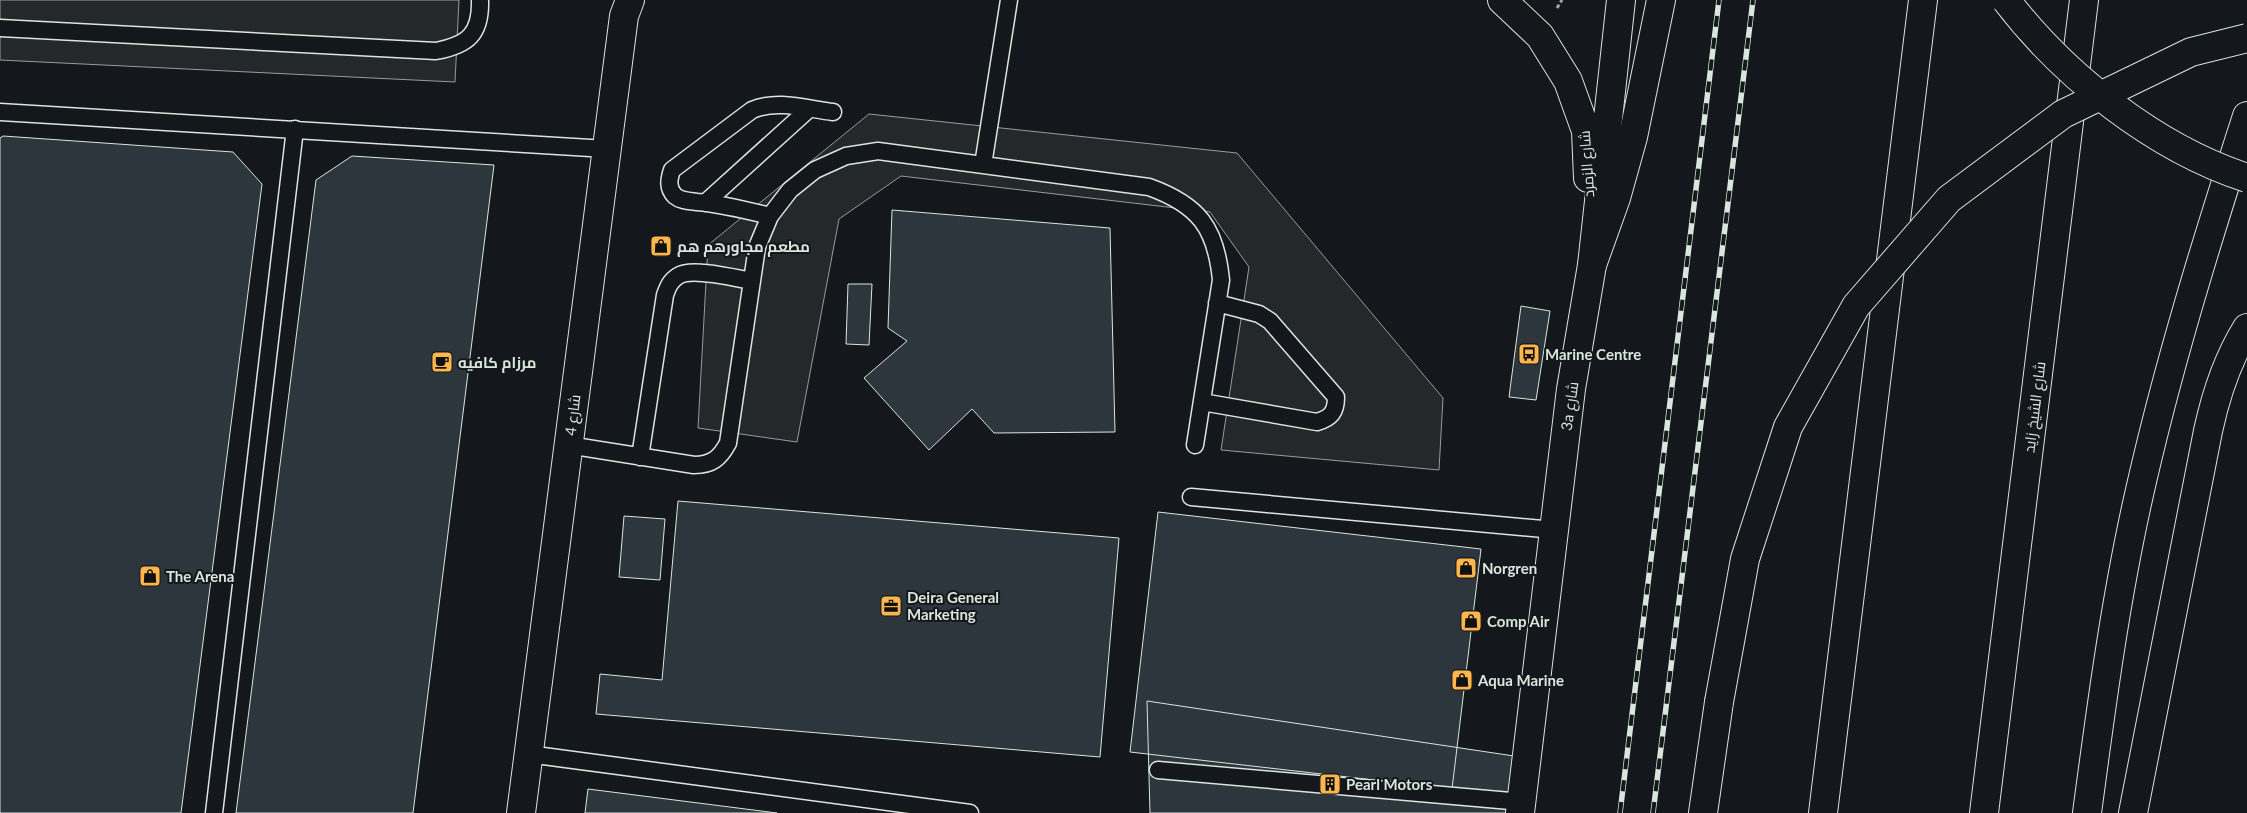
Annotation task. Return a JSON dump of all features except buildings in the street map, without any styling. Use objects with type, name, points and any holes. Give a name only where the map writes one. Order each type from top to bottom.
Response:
[{"type":"main road","name":"شارع الزمرد","points":[[1502,0],[1540,36],[1550,51],[1568,81],[1586,131],[1592,265]]},
{"type":"main road","name":"3a شارع","points":[[1521,807],[1572,389],[1592,265],[1621,0]]},
{"type":"main road","points":[[1592,265],[1616,198],[1633,137],[1661,0]]},
{"type":"main road","points":[[1823,813],[1923,0]]},
{"type":"main road","points":[[2006,0],[2028,30],[2089,87],[2157,136],[2231,173],[2247,178]]},
{"type":"main road","name":"شارع الشيخ زايد","points":[[1984,813],[2084,0]]},
{"type":"main road","name":"شارع 4","points":[[521,813],[624,5]]},
{"type":"main road","points":[[1703,813],[1719,702],[1745,559],[1788,427],[1856,306],[1949,199],[2063,114],[2191,52],[2247,38]]},
{"type":"main road","points":[[2087,813],[2113,626],[2138,500],[2173,357],[2203,252],[2247,116]]},
{"type":"main road","points":[[2133,813],[2218,386],[2236,345],[2247,328]]},
{"type":"lane","points":[[0,28],[436,51],[456,47],[472,36],[480,17],[480,0]]},
{"type":"lane","points":[[983,165],[1009,0]]},
{"type":"lane","points":[[770,216],[734,206],[682,200],[674,195],[669,179],[672,170],[752,110],[762,106],[771,104],[833,112]]},
{"type":"lane","points":[[705,203],[809,109]]},
{"type":"lane","points":[[0,112],[606,149]]},
{"type":"lane","points":[[214,813],[295,129]]},
{"type":"lane","points":[[568,445],[705,465],[715,461],[723,453],[728,443],[757,247],[770,216],[790,190],[809,175],[846,156],[878,151],[1150,187],[1174,196],[1194,210],[1210,231],[1219,255],[1221,280],[1195,445]]},
{"type":"lane","points":[[640,456],[665,295],[669,283],[679,275],[690,272],[752,281]]},
{"type":"lane","points":[[1202,402],[1317,422],[1329,419],[1336,409],[1336,397],[1275,325],[1259,314],[1217,303]]},
{"type":"lane","points":[[1191,497],[1554,530]]},
{"type":"lane","points":[[528,754],[970,813]]},
{"type":"lane","points":[[1158,770],[1521,807]]},
{"type":"shaded area","points":[[0,0],[459,0],[455,82],[0,60]]},
{"type":"shaded area","points":[[869,114],[1237,153],[1443,398],[1439,470],[1221,450],[1249,267],[1210,212],[901,176],[839,219],[797,442],[698,428],[708,245]]},
{"type":"railway","points":[[1620,813],[1719,0]]},
{"type":"railway","points":[[1653,813],[1753,0]]},
{"type":"place","name":"مطعم مجاورهم هم","points":[[661,246]]},
{"type":"place","name":"Marine Centre","points":[[1529,354]]},
{"type":"place","name":"مرزام كافيه","points":[[442,362]]},
{"type":"place","name":"Norgren","points":[[1466,568]]},
{"type":"place","name":"The Arena","points":[[150,576]]},
{"type":"place","name":"Deira General Marketing","points":[[891,606]]},
{"type":"place","name":"Comp Air","points":[[1471,621]]},
{"type":"place","name":"Aqua Marine","points":[[1462,680]]},
{"type":"place","name":"Pearl Motors","points":[[1330,784]]}]
